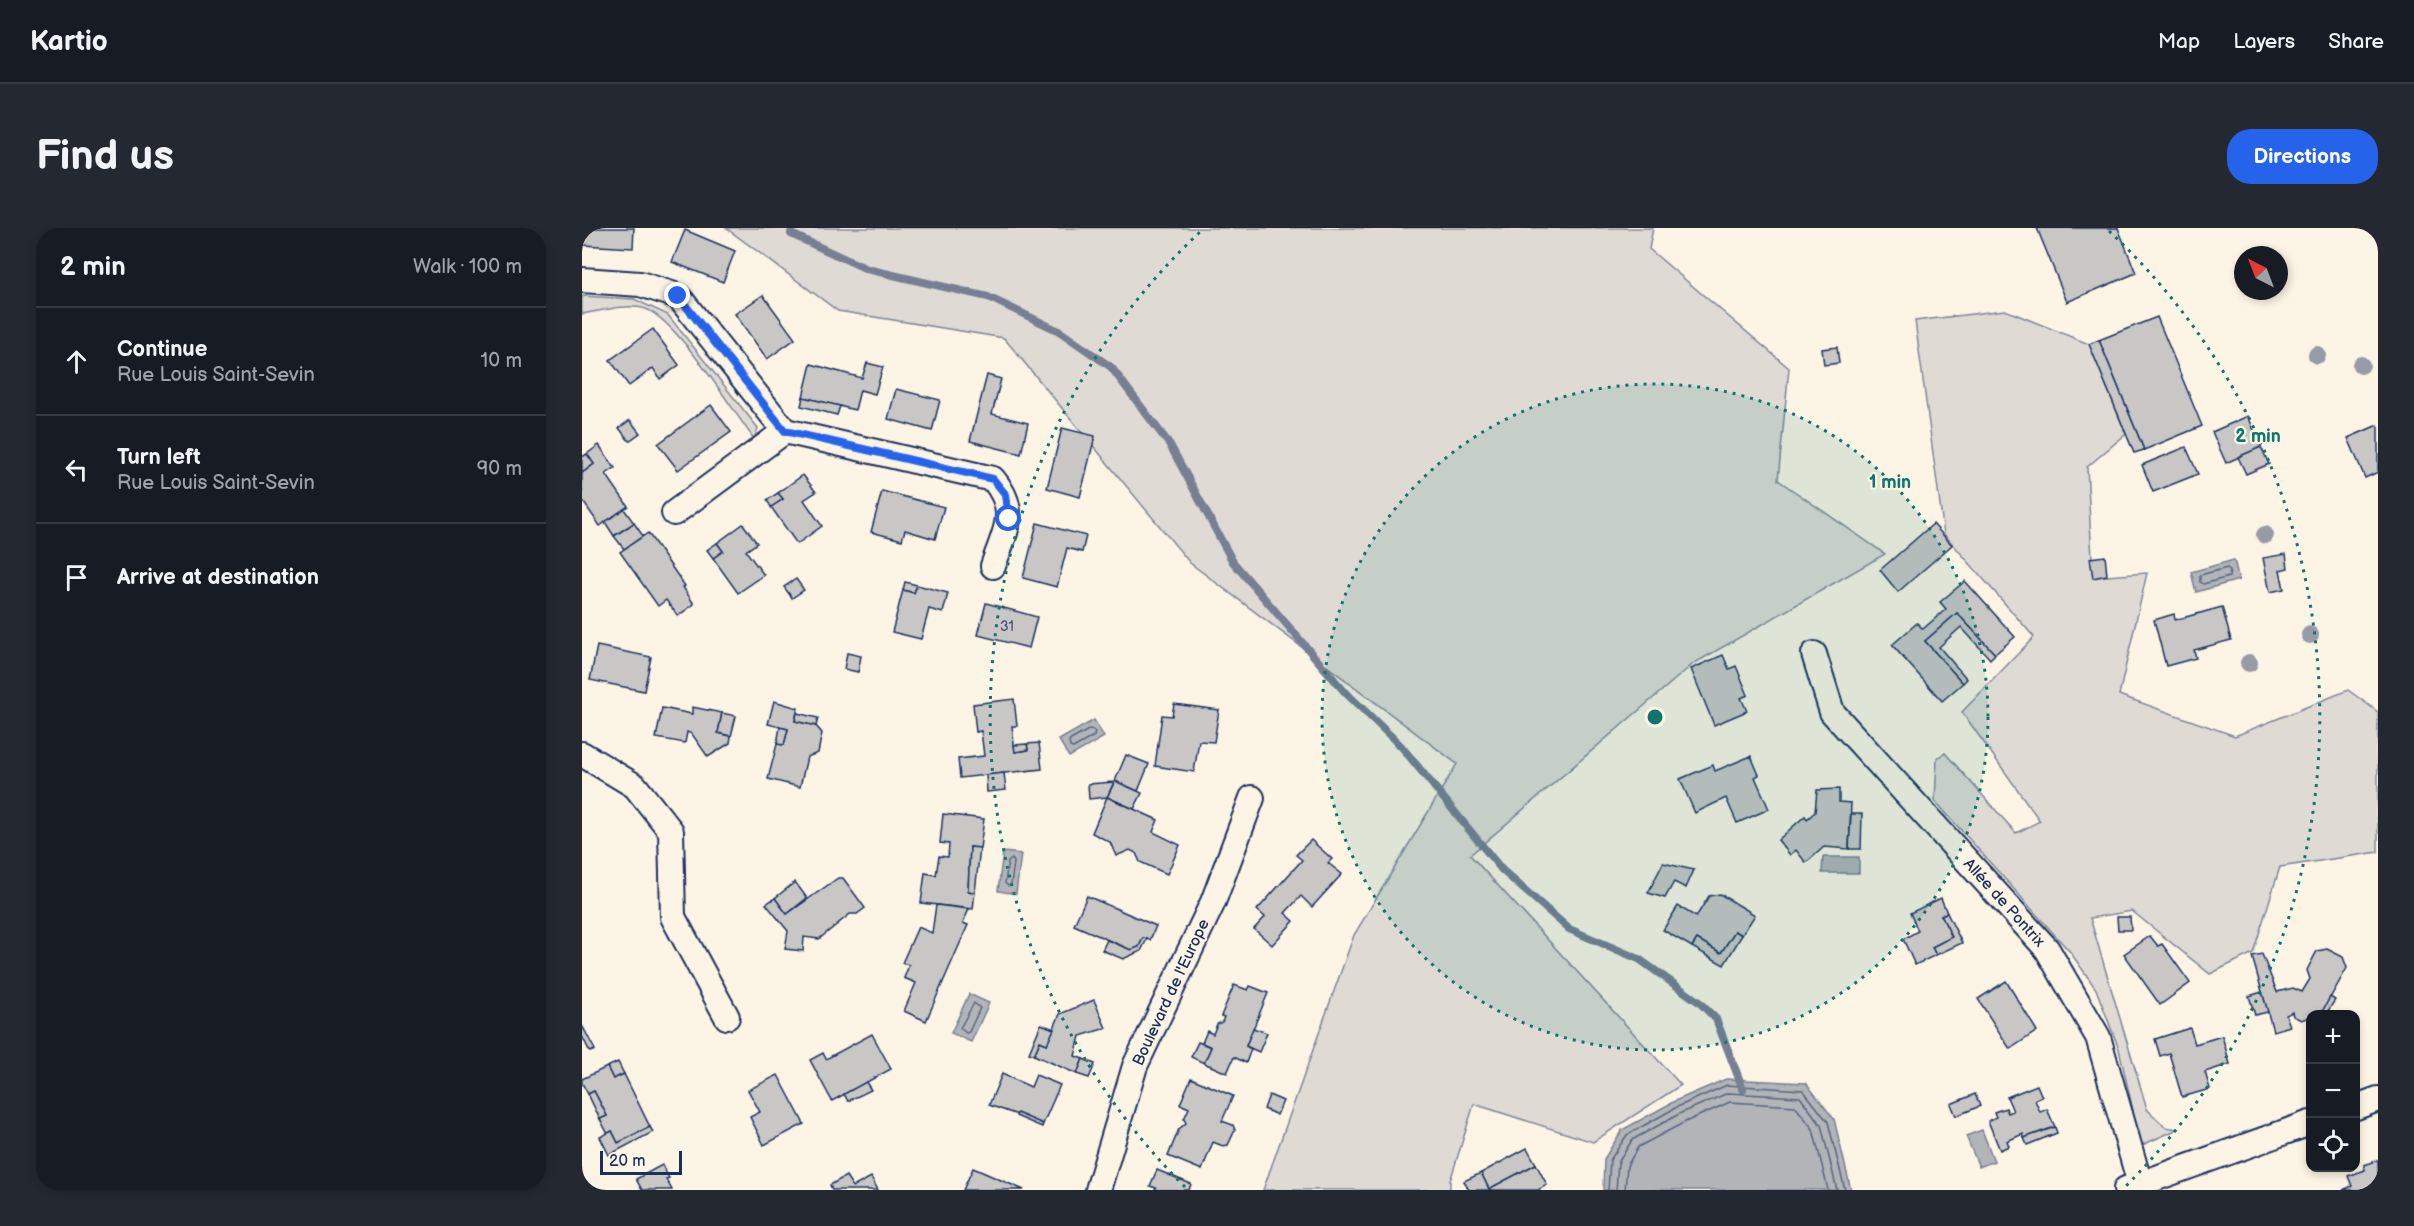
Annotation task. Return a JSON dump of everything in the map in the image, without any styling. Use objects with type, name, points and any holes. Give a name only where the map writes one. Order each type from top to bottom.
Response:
[{"type":"street","points":[[582,280],[640,284],[678,296],[785,431],[993,479],[1006,495],[1009,519],[993,566]]},
{"type":"street","points":[[674,513],[785,431]]},
{"type":"street","name":"Allée de Pontrix","points":[[1814,654],[1832,712],[2047,949],[2098,1036],[2132,1187]]},
{"type":"street","points":[[582,754],[635,786],[671,831],[673,917],[727,1017]]},
{"type":"street","name":"Boulevard de l'Europe","points":[[1098,1190],[1135,1066],[1213,902],[1252,798]]},
{"type":"street","points":[[2360,1105],[2378,1099]]},
{"type":"street","points":[[2132,1187],[2306,1124]]},
{"type":"shaded area","points":[[726,228],[1653,228],[1649,249],[1789,368],[1778,480],[1885,554],[1693,664],[1470,855],[1681,1085],[1593,1142],[1474,1104],[1450,1181],[1450,1190],[1263,1190],[1354,935],[1457,764],[1190,563],[1004,338],[838,311]]},
{"type":"shaded area","points":[[582,296],[634,299],[668,315],[758,428],[754,439],[688,347],[659,317],[639,307],[614,308],[582,314]]},
{"type":"shaded area","points":[[2005,310],[2089,344],[2126,434],[2087,467],[2093,577],[2147,573],[2119,695],[2235,736],[2348,690],[2378,712],[2378,852],[2280,867],[2253,953],[2210,974],[2132,911],[2090,918],[2147,1109],[2165,1127],[2178,1129],[2142,1145],[2134,1137],[2133,1110],[2119,1049],[2096,989],[2071,953],[1935,801],[1937,758],[1945,753],[2016,833],[2040,821],[1962,712],[2034,637],[1944,534],[1915,321]]},
{"type":"water","points":[[2234,560],[2239,580],[2196,592],[2191,572]]},
{"type":"water","points":[[1094,720],[1104,737],[1069,757],[1059,740]]},
{"type":"water","points":[[1003,852],[1021,854],[1016,894],[998,891]]},
{"type":"water","points":[[1823,857],[1859,857],[1859,873],[1822,873]]},
{"type":"water","points":[[969,994],[989,1003],[971,1042],[951,1033]]},
{"type":"water","points":[[1726,1079],[1806,1083],[1834,1119],[1851,1190],[1603,1190],[1604,1159],[1622,1130],[1675,1101]]},
{"type":"water","points":[[1982,1130],[1994,1161],[1979,1167],[1966,1136]]},
{"type":"building","points":[[582,228],[634,228],[633,248],[582,245]]},
{"type":"building","points":[[2037,228],[2118,228],[2136,273],[2067,302]]},
{"type":"building","points":[[685,230],[735,251],[723,282],[672,262]]},
{"type":"building","points":[[763,295],[795,339],[767,359],[735,314]]},
{"type":"building","points":[[2157,317],[2202,426],[2144,450],[2099,340]]},
{"type":"building","points":[[653,329],[679,365],[660,379],[653,368],[629,386],[610,360]]},
{"type":"building","points":[[2099,340],[2144,450],[2134,453],[2089,344]]},
{"type":"building","points":[[1837,347],[1839,363],[1824,365],[1822,349]]},
{"type":"building","points":[[867,363],[883,367],[875,394],[860,390],[855,410],[803,397],[811,364],[862,378]]},
{"type":"building","points":[[987,375],[1001,379],[992,414],[1028,423],[1021,454],[970,441]]},
{"type":"building","points":[[896,389],[940,400],[932,431],[888,419]]},
{"type":"building","points":[[803,397],[840,406],[837,415],[801,406]]},
{"type":"building","points":[[711,405],[731,432],[678,470],[658,444]]},
{"type":"building","points":[[2248,416],[2261,447],[2226,463],[2212,432]]},
{"type":"building","points":[[630,420],[640,433],[629,441],[619,428]]},
{"type":"building","points":[[2378,425],[2378,472],[2365,478],[2348,438]]},
{"type":"building","points":[[1062,428],[1095,436],[1080,497],[1047,488]]},
{"type":"building","points":[[599,445],[615,468],[606,474],[628,506],[600,526],[582,500],[582,473],[594,464],[587,454]]},
{"type":"building","points":[[2186,447],[2198,474],[2153,492],[2142,465]]},
{"type":"building","points":[[2261,447],[2269,464],[2246,474],[2238,457]]},
{"type":"building","points":[[587,454],[594,464],[582,473],[582,457]]},
{"type":"building","points":[[803,475],[816,492],[804,500],[822,526],[797,544],[771,507],[783,499],[778,493]]},
{"type":"building","points":[[882,491],[944,507],[935,539],[905,530],[902,540],[871,532]]},
{"type":"building","points":[[778,493],[783,499],[771,507],[767,500]]},
{"type":"building","points":[[624,509],[634,523],[614,536],[605,522]]},
{"type":"building","points":[[634,523],[643,536],[624,549],[614,536]]},
{"type":"building","points":[[1037,523],[1086,536],[1082,552],[1067,548],[1057,587],[1023,578]]},
{"type":"building","points":[[743,524],[757,543],[746,551],[764,575],[738,593],[713,558],[723,551],[717,543]]},
{"type":"building","points":[[1933,524],[1952,545],[1898,592],[1880,570]]},
{"type":"building","points":[[648,533],[685,586],[683,587],[694,604],[678,616],[666,600],[658,606],[620,552]]},
{"type":"building","points":[[717,543],[723,551],[713,558],[707,550]]},
{"type":"building","points":[[2286,554],[2288,568],[2280,570],[2284,589],[2270,592],[2263,558]]},
{"type":"building","points":[[2105,556],[2107,575],[2093,578],[2090,558]]},
{"type":"building","points":[[796,579],[804,590],[792,598],[784,587]]},
{"type":"building","points":[[1965,581],[2015,637],[1995,654],[1957,613],[1925,641],[1963,683],[1942,701],[1892,645],[1917,623],[1923,629],[1946,609],[1940,602]]},
{"type":"building","points":[[905,582],[917,585],[914,593],[903,590]]},
{"type":"building","points":[[917,585],[948,593],[943,613],[929,609],[921,639],[892,632],[903,590],[914,593]]},
{"type":"building","points":[[986,603],[1037,617],[1029,648],[978,635]]},
{"type":"building","points":[[2222,607],[2231,640],[2194,650],[2196,658],[2166,666],[2154,620],[2174,614],[2175,620]]},
{"type":"building","points":[[1957,613],[1995,654],[1990,659],[1961,627],[1939,647],[1967,679],[1963,683],[1925,641]]},
{"type":"building","points":[[597,646],[651,657],[644,691],[590,680]]},
{"type":"building","points":[[847,653],[861,656],[858,672],[844,669]]},
{"type":"building","points":[[1723,655],[1729,669],[1736,666],[1748,695],[1741,698],[1747,711],[1714,725],[1691,669]]},
{"type":"building","points":[[1014,699],[1017,726],[1012,726],[1015,752],[1028,750],[1027,744],[1039,743],[1042,769],[960,778],[958,759],[984,756],[981,731],[976,732],[973,704]]},
{"type":"building","points":[[774,701],[798,708],[795,721],[816,726],[822,733],[818,753],[807,757],[800,787],[768,779],[777,744],[784,745],[788,729],[768,724]]},
{"type":"building","points":[[1174,704],[1219,710],[1214,742],[1199,741],[1194,772],[1155,766],[1162,715],[1172,716]]},
{"type":"building","points":[[692,707],[722,713],[718,733],[731,736],[730,743],[708,757],[692,734],[687,732],[685,743],[656,738],[662,708],[692,714]]},
{"type":"building","points":[[722,713],[736,716],[731,736],[718,733]]},
{"type":"building","points":[[797,713],[818,718],[816,726],[795,721]]},
{"type":"building","points":[[780,727],[788,729],[784,745],[777,744]]},
{"type":"building","points":[[1027,744],[1028,750],[1015,752],[1014,745]]},
{"type":"building","points":[[1126,755],[1149,764],[1138,791],[1115,781]]},
{"type":"building","points":[[1751,756],[1759,775],[1755,777],[1769,809],[1737,823],[1726,798],[1695,813],[1680,779],[1713,765],[1715,771]]},
{"type":"building","points":[[1004,773],[1006,790],[987,792],[986,775]]},
{"type":"building","points":[[1115,781],[1142,793],[1134,809],[1107,797]]},
{"type":"building","points":[[1114,782],[1107,797],[1089,799],[1088,784]]},
{"type":"building","points":[[1839,789],[1839,802],[1851,803],[1849,849],[1824,847],[1806,863],[1796,850],[1790,855],[1778,840],[1805,816],[1807,819],[1815,812],[1817,790]]},
{"type":"building","points":[[1107,797],[1158,820],[1153,832],[1180,845],[1167,874],[1140,862],[1136,853],[1130,850],[1116,856],[1110,842],[1092,833]]},
{"type":"building","points":[[943,814],[984,819],[980,848],[970,847],[968,891],[975,892],[973,909],[921,903],[925,873],[936,875],[939,856],[948,857],[949,844],[940,843]]},
{"type":"building","points":[[1851,814],[1862,814],[1861,849],[1849,849]]},
{"type":"building","points":[[1311,840],[1332,859],[1328,863],[1342,874],[1312,907],[1301,896],[1285,913],[1294,921],[1272,945],[1254,929],[1265,917],[1257,910],[1302,860],[1296,855]]},
{"type":"building","points":[[970,847],[980,848],[975,892],[968,891]]},
{"type":"building","points":[[1663,863],[1694,870],[1686,888],[1674,882],[1665,898],[1648,893]]},
{"type":"building","points":[[838,878],[843,878],[865,908],[857,914],[850,914],[819,939],[804,937],[803,951],[785,949],[788,931],[766,904],[775,898],[787,914]]},
{"type":"building","points":[[795,882],[807,898],[787,914],[775,898]]},
{"type":"building","points":[[1720,894],[1755,915],[1742,935],[1735,931],[1721,953],[1697,939],[1692,947],[1663,930],[1678,906],[1696,917],[1709,896]]},
{"type":"building","points":[[1087,896],[1156,926],[1150,940],[1143,938],[1139,947],[1131,950],[1074,925]]},
{"type":"building","points":[[1941,898],[1947,913],[1941,915],[1952,937],[1932,947],[1936,955],[1915,965],[1903,939],[1918,931],[1910,913]]},
{"type":"building","points":[[936,905],[969,909],[963,923],[968,925],[926,1021],[904,1011],[916,983],[904,978],[909,965],[902,963],[918,927],[932,933]]},
{"type":"building","points":[[1947,913],[1962,943],[1936,955],[1932,947],[1952,937],[1941,915]]},
{"type":"building","points":[[2117,917],[2130,917],[2131,930],[2118,930]]},
{"type":"building","points":[[1735,931],[1742,935],[1724,965],[1692,947],[1697,939],[1721,953]]},
{"type":"building","points":[[2150,936],[2158,946],[2162,944],[2190,983],[2160,1005],[2124,954]]},
{"type":"building","points":[[1143,938],[1147,939],[1141,951],[1123,959],[1102,950],[1107,940],[1131,950],[1139,947]]},
{"type":"building","points":[[2327,949],[2343,957],[2347,968],[2323,1010],[2306,1010],[2306,1018],[2301,1020],[2293,1016],[2292,1012],[2286,1015],[2290,1026],[2273,1031],[2252,956],[2262,954],[2277,992],[2293,988],[2302,992],[2310,979],[2307,970],[2317,951]]},
{"type":"building","points":[[2006,981],[2037,1031],[2010,1049],[1978,999]]},
{"type":"building","points":[[1234,985],[1248,990],[1250,986],[1268,993],[1246,1046],[1251,1049],[1246,1063],[1234,1057],[1227,1073],[1204,1063],[1211,1047],[1202,1043],[1207,1031],[1213,1034],[1217,1024],[1222,1022],[1224,1017],[1221,1016]]},
{"type":"building","points":[[2262,992],[2268,1012],[2255,1015],[2249,996]]},
{"type":"building","points":[[2330,997],[2335,1000],[2329,1010],[2323,1010]]},
{"type":"building","points":[[1094,1000],[1106,1028],[1080,1036],[1075,1056],[1083,1059],[1077,1074],[1034,1055],[1040,1041],[1047,1044],[1060,1014]]},
{"type":"building","points":[[1041,1024],[1054,1029],[1047,1044],[1040,1041],[1034,1055],[1029,1053]]},
{"type":"building","points":[[583,1027],[595,1050],[590,1052],[582,1036]]},
{"type":"building","points":[[1253,1028],[1267,1033],[1259,1052],[1246,1046]]},
{"type":"building","points":[[2190,1028],[2195,1044],[2222,1036],[2230,1064],[2205,1072],[2210,1089],[2182,1097],[2169,1053],[2160,1056],[2155,1039]]},
{"type":"building","points":[[872,1034],[891,1069],[832,1101],[810,1060],[823,1053],[826,1059]]},
{"type":"building","points":[[1198,1042],[1211,1047],[1204,1063],[1191,1057]]},
{"type":"building","points":[[1083,1059],[1095,1064],[1089,1078],[1077,1074]]},
{"type":"building","points":[[618,1062],[624,1074],[613,1079],[607,1067]]},
{"type":"building","points":[[607,1067],[613,1079],[624,1074],[650,1127],[618,1143],[612,1131],[608,1134],[600,1119],[607,1116],[594,1091],[588,1094],[582,1083],[582,1079]]},
{"type":"building","points":[[1002,1074],[1031,1087],[1036,1075],[1060,1085],[1043,1124],[989,1105]]},
{"type":"building","points":[[778,1075],[804,1124],[764,1145],[750,1117],[760,1112],[748,1090]]},
{"type":"building","points":[[1191,1078],[1233,1096],[1222,1121],[1233,1125],[1235,1130],[1228,1145],[1223,1146],[1213,1142],[1202,1170],[1168,1156],[1179,1129],[1186,1123],[1184,1119],[1189,1108],[1180,1104]]},
{"type":"building","points":[[866,1082],[871,1090],[848,1101],[844,1094]]},
{"type":"building","points":[[2037,1085],[2042,1097],[2035,1100],[2040,1112],[2047,1109],[2055,1127],[2024,1138],[2023,1134],[2007,1141],[2009,1146],[2000,1150],[1988,1121],[1996,1117],[1994,1112],[2006,1108],[2008,1113],[2013,1111],[2007,1097]]},
{"type":"building","points":[[594,1091],[607,1116],[600,1119],[588,1094]]},
{"type":"building","points":[[1975,1094],[1980,1106],[1956,1116],[1951,1104]]},
{"type":"building","points":[[1269,1095],[1283,1101],[1277,1115],[1264,1109]]},
{"type":"building","points":[[1017,1113],[1043,1124],[1042,1127],[1016,1116]]},
{"type":"building","points":[[650,1127],[653,1132],[609,1155],[600,1137],[612,1131],[618,1143]]},
{"type":"building","points":[[2055,1127],[2057,1133],[2027,1145],[2024,1138]]},
{"type":"building","points":[[1527,1148],[1536,1164],[1489,1189],[1481,1173]]},
{"type":"building","points":[[2378,1160],[2378,1190],[2343,1190],[2352,1186],[2348,1176],[2365,1170],[2364,1165]]},
{"type":"building","points":[[1536,1164],[1547,1185],[1538,1190],[1469,1190],[1464,1181],[1481,1173],[1489,1189]]},
{"type":"building","points":[[662,1165],[672,1190],[642,1190],[636,1179]]},
{"type":"building","points":[[973,1168],[1024,1190],[963,1190]]},
{"type":"building","points":[[1157,1170],[1191,1184],[1189,1190],[1155,1190],[1156,1188],[1150,1186]]},
{"type":"building","points":[[846,1176],[853,1187],[871,1177],[878,1190],[832,1190],[830,1185]]},
{"type":"waterway","points":[[792,228],[791,234],[867,269],[988,297],[1059,331],[1111,367],[1170,445],[1233,562],[1344,691],[1401,746],[1502,870],[1569,929],[1639,959],[1699,1002],[1716,1019],[1743,1089]]},
{"type":"route","points":[[678,296],[785,431],[993,479],[1006,495],[1009,519]]}]
